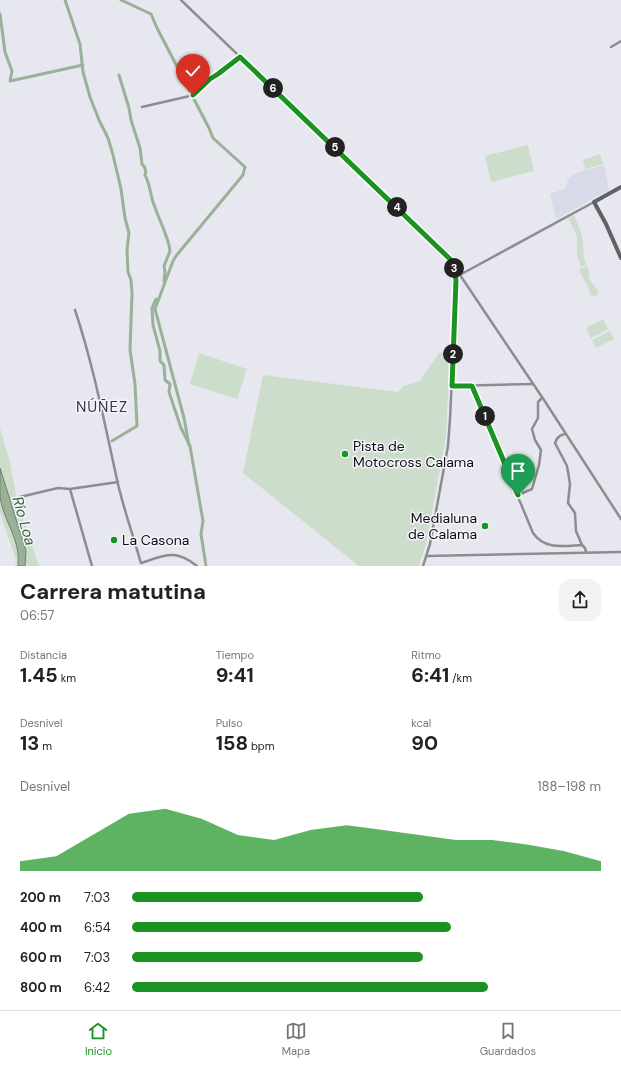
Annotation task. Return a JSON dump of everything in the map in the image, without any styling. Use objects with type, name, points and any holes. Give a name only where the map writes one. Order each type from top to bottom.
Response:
[{"type":"street","points":[[181,0],[453,262],[456,277],[456,313],[448,446],[427,556],[423,566]]},
{"type":"street","points":[[611,47],[621,41]]},
{"type":"street","points":[[142,107],[192,95],[210,79],[240,57]]},
{"type":"street","points":[[456,277],[621,186]]},
{"type":"street","points":[[594,202],[606,224],[621,258]]},
{"type":"street","points":[[460,275],[621,519]]},
{"type":"street","points":[[75,310],[84,335],[98,391],[127,521],[141,563],[172,554],[187,558],[197,566]]},
{"type":"street","points":[[452,386],[533,384]]},
{"type":"street","points":[[472,386],[533,533],[544,544],[582,545]]},
{"type":"street","points":[[518,495],[532,489],[539,466],[541,450],[535,440],[532,429],[538,418],[538,402],[542,398]]},
{"type":"street","points":[[565,434],[559,436],[556,439],[556,443],[568,466],[570,484],[568,503],[575,513],[576,531],[586,552]]},
{"type":"street","points":[[20,497],[58,488],[70,489],[118,482]]},
{"type":"street","points":[[70,489],[92,566]]},
{"type":"street","points":[[427,556],[621,552]]},
{"type":"shaded area","points":[[528,145],[534,171],[491,182],[485,156]]},
{"type":"shaded area","points":[[600,154],[603,164],[585,169],[583,160]]},
{"type":"shaded area","points":[[604,165],[609,190],[556,219],[550,194],[566,188],[568,179],[575,173]]},
{"type":"shaded area","points":[[574,215],[582,235],[586,265],[581,267],[577,255],[577,236],[568,218]]},
{"type":"shaded area","points":[[586,266],[588,267],[590,280],[598,291],[597,296],[590,295],[579,270]]},
{"type":"shaded area","points":[[603,319],[608,329],[591,338],[586,328]]},
{"type":"shaded area","points":[[610,331],[614,339],[596,348],[592,340]]},
{"type":"shaded area","name":"Pista de Motocross Calama","points":[[450,352],[446,436],[426,544],[419,566],[359,566],[243,473],[263,375],[398,392],[403,386],[420,381],[439,353]]},
{"type":"shaded area","points":[[199,353],[247,369],[237,399],[190,384]]},
{"type":"shaded area","points":[[0,428],[10,462],[17,501],[39,566],[15,566],[16,560],[0,513]]},
{"type":"shaded area","points":[[0,468],[26,551],[25,566],[18,566],[17,547],[4,514],[0,496]]},
{"type":"waterway","points":[[65,0],[80,44],[83,72],[90,97],[108,138],[113,155],[129,233],[127,250],[128,272],[131,280],[132,293],[130,350],[135,384],[137,426],[112,441]]},
{"type":"waterway","points":[[121,0],[151,14],[213,138],[245,167],[243,175],[176,256],[155,309],[184,418],[189,445]]},
{"type":"waterway","points":[[0,14],[5,52],[12,71],[10,81],[83,65]]},
{"type":"waterway","points":[[119,75],[140,148],[142,164],[146,170],[145,175],[169,245],[170,251],[164,266],[164,281]]},
{"type":"waterway","points":[[156,299],[152,308],[153,325],[160,351],[160,361],[164,365],[165,380],[170,384],[169,392],[181,428],[190,446],[203,521],[201,534],[206,566]]},
{"type":"place","name":"Pista de Motocross Calama","points":[[345,454]]},
{"type":"place","name":"Medialuna de Calama","points":[[485,526]]},
{"type":"place","name":"La Casona","points":[[114,540]]},
{"type":"district","name":"NÚÑEZ","points":[[102,407]]},
{"type":"route","points":[[193,95],[210,79],[215,77],[240,57],[453,262],[456,280],[456,313],[452,386],[472,386],[518,495]]},
{"type":"water label","name":"Río Loa","points":[[24,521]]}]
